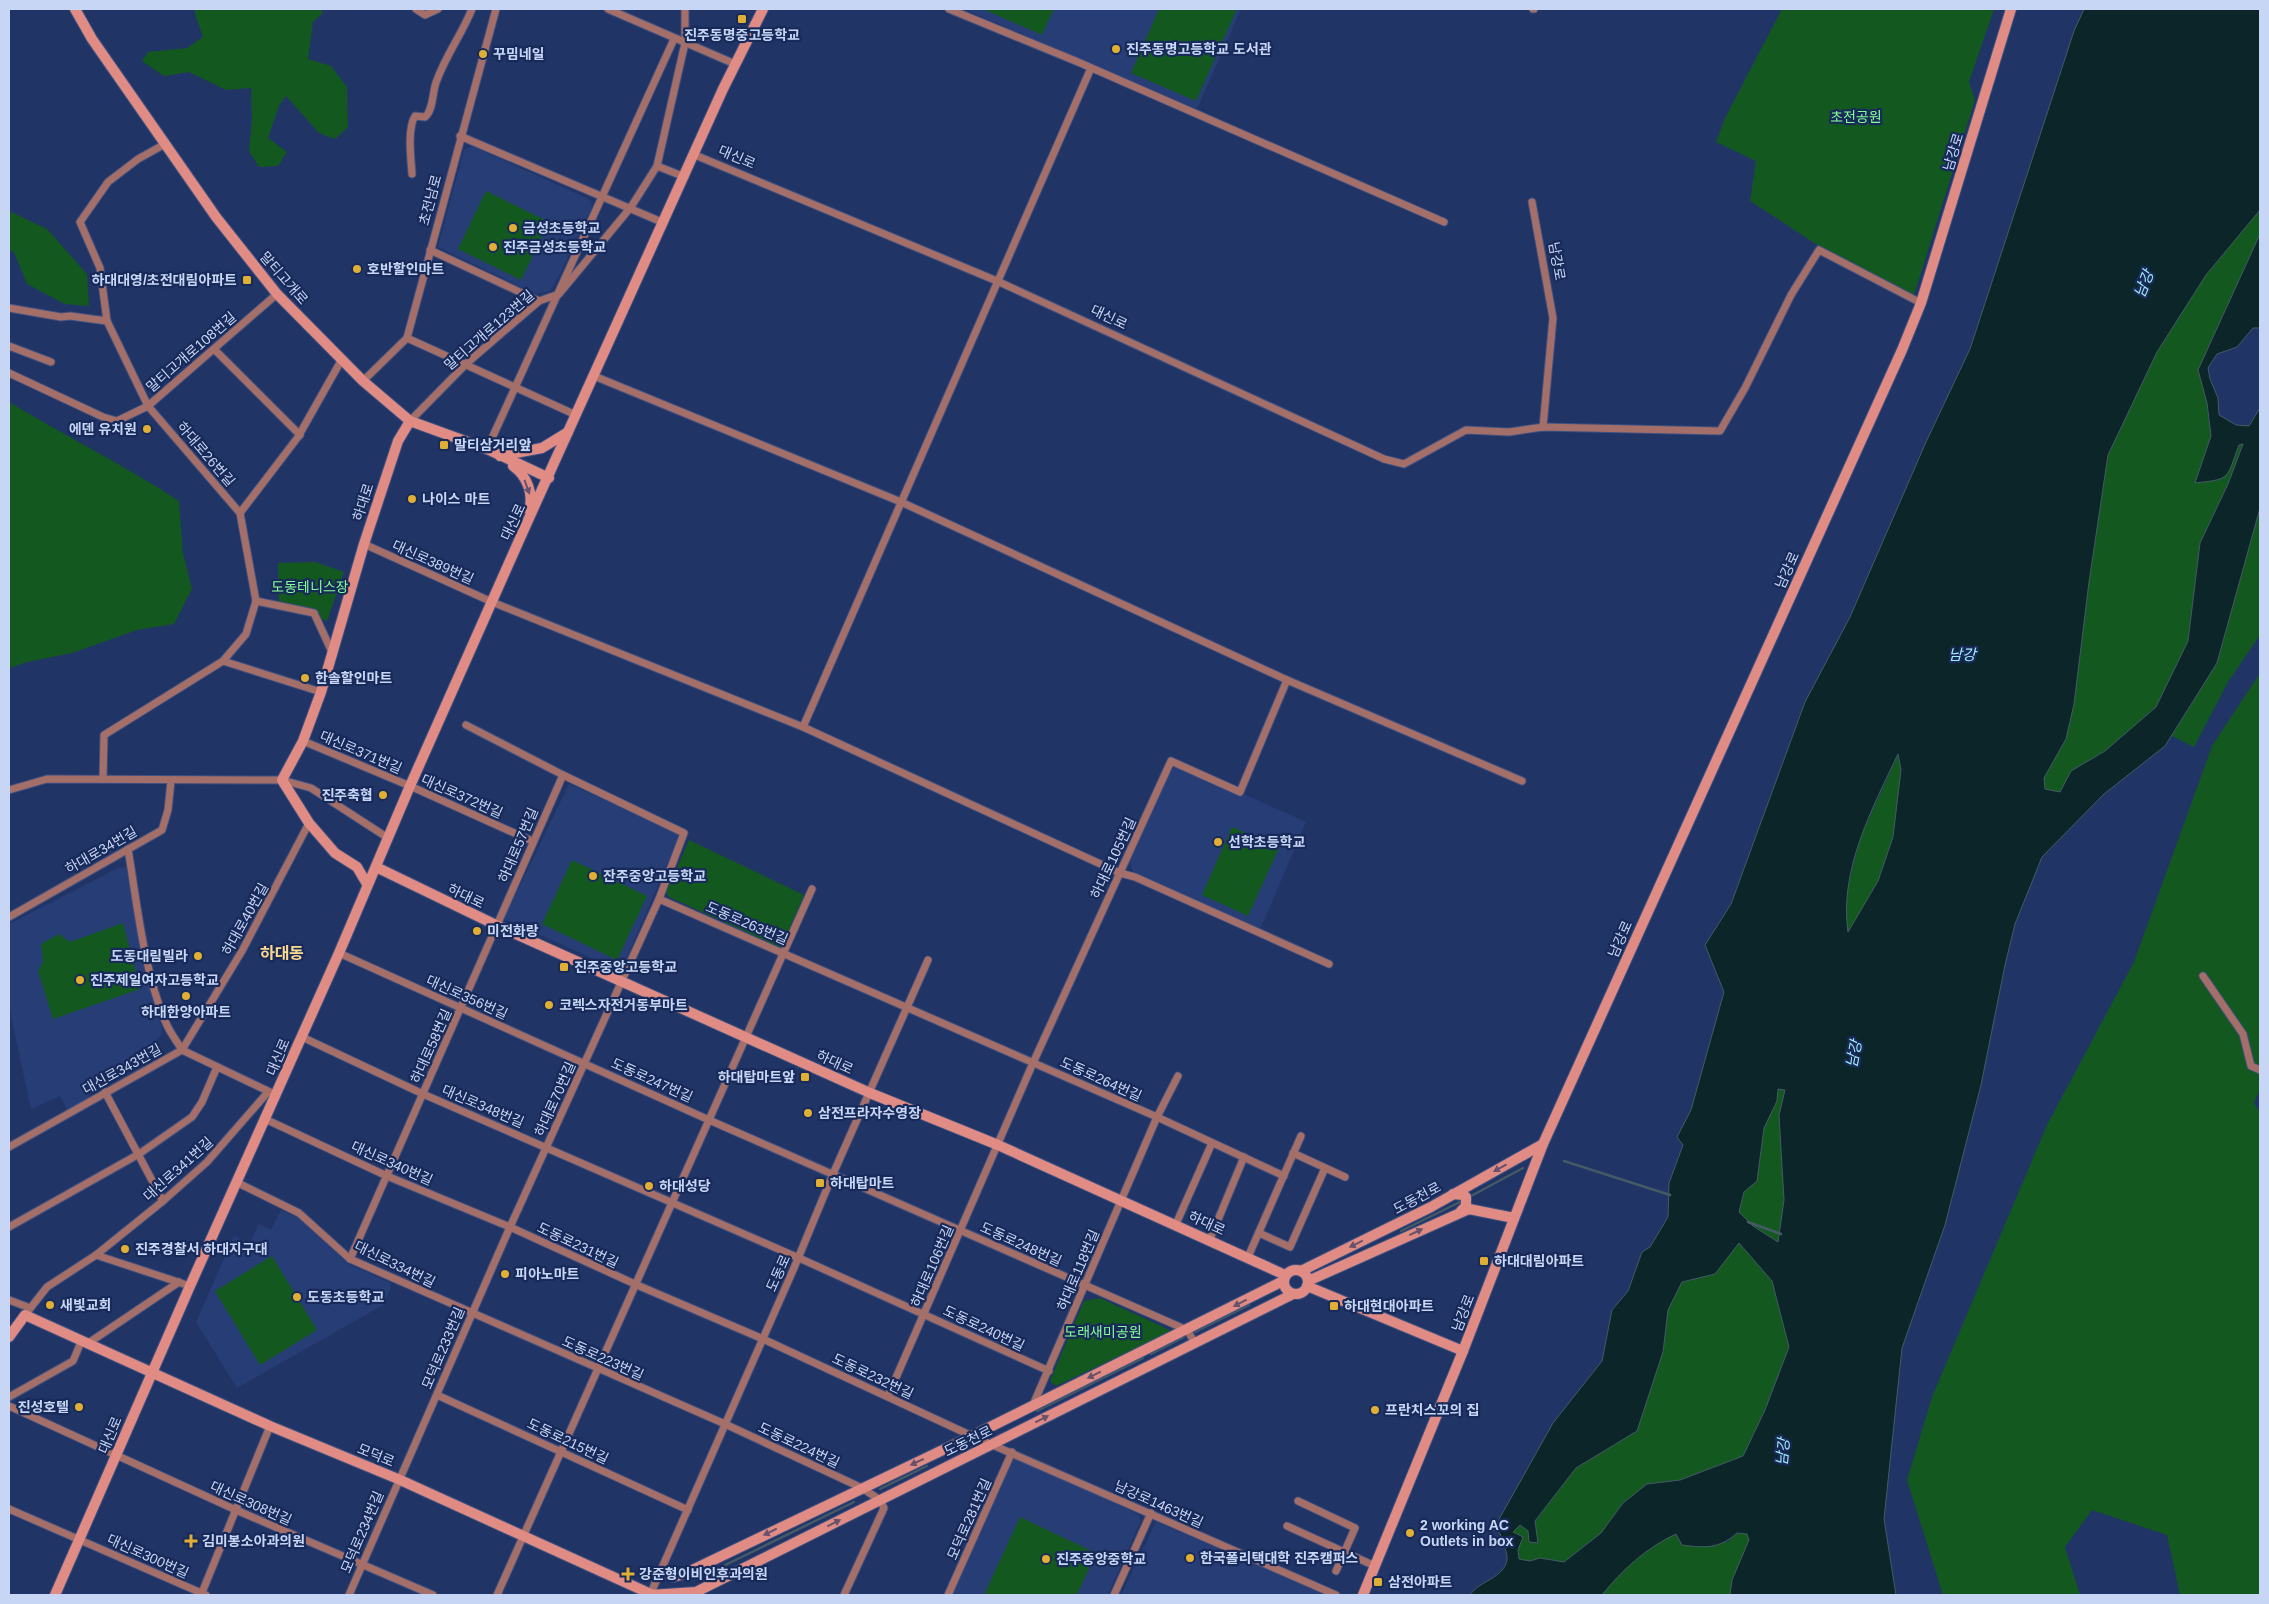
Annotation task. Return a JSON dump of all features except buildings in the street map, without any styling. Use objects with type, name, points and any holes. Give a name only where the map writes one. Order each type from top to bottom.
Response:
[{"type":"street","name":"말티고개로","points":[[75,9],[92,39],[216,217],[277,294],[363,381],[410,421],[487,449],[549,478]]},
{"type":"street","points":[[416,9],[425,15],[438,9]]},
{"type":"street","points":[[412,174],[410,133],[413,119],[415,116],[425,117],[429,112],[436,80],[460,37],[472,9]]},
{"type":"street","name":"초전남로","points":[[407,338],[460,136],[496,9]]},
{"type":"street","points":[[608,9],[735,64]]},
{"type":"street","points":[[684,9],[685,43],[657,166],[685,177]]},
{"type":"street","name":"대신로","points":[[55,1595],[151,1372],[265,1119],[273,1093],[302,1037],[339,954],[367,884],[376,868],[410,786],[525,527],[696,155],[735,64],[763,9]]},
{"type":"street","points":[[949,9],[1091,68],[1444,222]]},
{"type":"street","name":"남강로","points":[[1363,1595],[1463,1351],[1543,1144],[1902,350],[1921,303],[2011,9]]},
{"type":"street","points":[[487,449],[674,39]]},
{"type":"street","points":[[803,727],[1091,68]]},
{"type":"street","points":[[460,136],[664,223]]},
{"type":"street","name":"말티고개로108번길","points":[[165,144],[138,159],[108,182],[80,222],[100,268],[107,321],[148,406],[277,294]]},
{"type":"street","name":"대신로","points":[[696,155],[997,281],[1384,459],[1404,464],[1466,430],[1510,432],[1543,427]]},
{"type":"street","name":"말티고개로123번길","points":[[410,421],[466,364],[539,301],[558,294],[632,208],[657,166]]},
{"type":"street","name":"남강로","points":[[1532,202],[1553,318],[1543,427]]},
{"type":"street","points":[[430,250],[539,301]]},
{"type":"street","points":[[1543,427],[1720,431],[1745,388],[1791,295],[1819,250],[1921,303]]},
{"type":"street","points":[[9,308],[61,317],[70,316],[107,321]]},
{"type":"street","points":[[363,381],[407,338],[576,415]]},
{"type":"street","points":[[9,346],[51,362]]},
{"type":"street","points":[[214,349],[300,435]]},
{"type":"street","points":[[103,779],[104,735],[223,661],[246,634],[256,601],[240,512],[300,435],[342,359]]},
{"type":"street","points":[[9,373],[103,417],[117,420],[148,406]]},
{"type":"street","points":[[594,376],[901,502],[1287,680],[1522,781]]},
{"type":"street","name":"하대로26번길","points":[[148,406],[240,512]]},
{"type":"street","name":"하대로","points":[[282,780],[303,740],[321,692],[364,544],[398,441],[410,421]]},
{"type":"street","points":[[500,456],[542,448],[568,432]]},
{"type":"street","points":[[500,456],[520,471],[529,486],[531,502],[525,527]]},
{"type":"street","name":"대신로389번길","points":[[364,544],[492,602]]},
{"type":"street","points":[[256,601],[314,613],[332,652]]},
{"type":"street","points":[[492,602],[803,727],[1120,873],[1135,877],[1328,964]]},
{"type":"street","points":[[223,661],[321,692]]},
{"type":"street","name":"하대로105번길","points":[[998,1145],[1171,761],[1240,792],[1287,680]]},
{"type":"street","points":[[466,725],[563,775],[684,833],[623,981]]},
{"type":"street","name":"대신로371번길","points":[[303,740],[410,786]]},
{"type":"street","name":"하대로57번길","points":[[498,926],[532,841],[563,775]]},
{"type":"street","points":[[9,790],[46,779],[282,780],[311,788],[388,838]]},
{"type":"street","points":[[282,780],[310,822],[335,854],[357,867],[367,884]]},
{"type":"street","name":"하대로34번길","points":[[9,918],[162,830],[168,810],[171,781]]},
{"type":"street","name":"대신로372번길","points":[[410,786],[532,841]]},
{"type":"street","name":"하대로40번길","points":[[182,1050],[242,950],[310,822]]},
{"type":"street","points":[[128,849],[142,935],[158,1002],[167,1025],[182,1050]]},
{"type":"street","name":"하대로","points":[[376,868],[498,926],[870,1093],[998,1145],[1176,1224],[1248,1257],[1284,1278]]},
{"type":"street","points":[[497,1595],[637,1285],[812,889]]},
{"type":"street","name":"도동로263번길","points":[[658,899],[907,1007]]},
{"type":"street","name":"하대로58번길","points":[[350,1259],[498,926]]},
{"type":"street","name":"대신로356번길","points":[[339,954],[585,1064]]},
{"type":"street","name":"도동로","points":[[650,1595],[928,960]]},
{"type":"street","points":[[2203,976],[2244,1034],[2251,1066],[2260,1070]]},
{"type":"street","name":"하대로70번길","points":[[510,1227],[623,981]]},
{"type":"street","name":"도동로264번길","points":[[907,1007],[1284,1176]]},
{"type":"street","name":"대신로348번길","points":[[302,1037],[423,1094],[672,1203]]},
{"type":"street","name":"대신로343번길","points":[[9,1146],[182,1050],[273,1093]]},
{"type":"street","name":"도동로247번길","points":[[585,1064],[833,1174]]},
{"type":"street","points":[[9,1228],[139,1154],[192,1117],[202,1102],[217,1067]]},
{"type":"street","name":"하대로118번길","points":[[1033,1404],[1049,1371],[1157,1118],[1178,1076]]},
{"type":"street","points":[[105,1092],[163,1201]]},
{"type":"street","name":"대신로341번길","points":[[27,1312],[47,1287],[96,1255],[163,1201],[220,1148],[273,1093]]},
{"type":"street","name":"대신로340번길","points":[[265,1119],[387,1176],[510,1227]]},
{"type":"street","points":[[1248,1257],[1301,1136]]},
{"type":"street","points":[[1176,1224],[1212,1143]]},
{"type":"street","name":"도동천로","points":[[1301,1271],[1453,1194],[1543,1144]]},
{"type":"street","name":"하대로106번길","points":[[888,1396],[998,1145]]},
{"type":"street","points":[[1293,1153],[1345,1177]]},
{"type":"street","points":[[1210,1240],[1244,1157]]},
{"type":"street","points":[[1259,1233],[1290,1247],[1326,1168]]},
{"type":"street","name":"도동로248번길","points":[[833,1174],[1187,1330]]},
{"type":"street","name":"대신로334번길","points":[[236,1182],[299,1213],[350,1259],[472,1314]]},
{"type":"street","points":[[1453,1194],[1466,1197],[1466,1206],[1460,1212]]},
{"type":"street","name":"도동로240번길","points":[[672,1203],[1049,1371]]},
{"type":"street","points":[[1308,1284],[1306,1275],[1301,1271],[1294,1270],[1284,1278],[1286,1289],[1293,1294],[1303,1292],[1308,1284],[1460,1212],[1473,1208],[1514,1218]]},
{"type":"street","name":"도동로231번길","points":[[510,1227],[637,1285],[763,1339]]},
{"type":"street","name":"모덕로233번길","points":[[398,1478],[510,1227]]},
{"type":"street","points":[[96,1255],[190,1286]]},
{"type":"street","name":"도동천로","points":[[684,1574],[972,1436],[1033,1404],[1187,1330],[1284,1278]]},
{"type":"street","points":[[9,1397],[73,1361],[84,1343],[179,1282]]},
{"type":"street","points":[[1308,1284],[1463,1351]]},
{"type":"street","name":"도동천로","points":[[650,1595],[696,1592],[1293,1294]]},
{"type":"street","points":[[9,1300],[27,1312],[9,1337]]},
{"type":"street","name":"모덕로","points":[[27,1312],[84,1343],[270,1426],[398,1478],[523,1534],[650,1595]]},
{"type":"street","name":"도동로223번길","points":[[472,1314],[725,1424]]},
{"type":"street","points":[[1187,1330],[1195,1342]]},
{"type":"street","name":"도동로232번길","points":[[763,1339],[972,1436]]},
{"type":"street","points":[[1138,1354],[1144,1354],[1148,1357],[1146,1367]]},
{"type":"street","name":"도동로215번길","points":[[437,1394],[688,1510]]},
{"type":"street","name":"대신로308번길","points":[[9,1406],[236,1510],[433,1595]]},
{"type":"street","points":[[1006,1418],[1005,1426],[1009,1430],[1016,1432]]},
{"type":"street","name":"도동로224번길","points":[[725,1424],[862,1488],[880,1500]]},
{"type":"street","points":[[203,1595],[270,1426]]},
{"type":"street","name":"남강로1463번길","points":[[972,1436],[1336,1595]]},
{"type":"street","name":"모덕로281번길","points":[[948,1595],[1012,1452]]},
{"type":"street","name":"모덕로234번길","points":[[348,1595],[398,1478]]},
{"type":"street","points":[[844,1595],[884,1508],[880,1500]]},
{"type":"street","points":[[1298,1501],[1355,1528],[1336,1571]]},
{"type":"street","name":"대신로300번길","points":[[9,1508],[203,1595]]},
{"type":"street","points":[[1114,1595],[1151,1513]]},
{"type":"street","points":[[1286,1526],[1375,1566]]},
{"type":"street","points":[[661,1572],[673,1577],[684,1574],[684,1585],[696,1592]]},
{"type":"shaded area","points":[[964,9],[1241,9],[1197,109]]},
{"type":"shaded area","name":"금성초등학교","points":[[472,146],[591,200],[592,208],[550,291],[536,294],[438,247],[464,150]]},
{"type":"shaded area","name":"선학초등학교","points":[[1174,763],[1306,822],[1260,930],[1134,874],[1130,862]]},
{"type":"shaded area","name":"잔주중앙고등학교","points":[[569,784],[680,834],[621,971],[504,919]]},
{"type":"shaded area","name":"진주제일여자고등학교","points":[[126,867],[136,923],[162,1029],[161,1035],[135,1062],[85,1085],[90,1097],[69,1113],[60,1096],[31,1109],[9,1006],[9,924],[118,868]]},
{"type":"shaded area","name":"도동초등학교","points":[[281,1210],[298,1218],[348,1264],[390,1283],[391,1288],[383,1305],[237,1388],[196,1322],[234,1236],[250,1243],[259,1224],[271,1230]]},
{"type":"shaded area","name":"진주중앙중학교","points":[[1015,1457],[1139,1515],[1140,1522],[1108,1595],[950,1595]]},
{"type":"shaded area","name":"한국폴리택대학 진주캠퍼스","points":[[1156,1522],[1326,1595],[1121,1595]]},
{"type":"green space","points":[[195,9],[320,9],[323,13],[313,22],[308,59],[331,66],[347,87],[348,127],[335,139],[319,133],[286,96],[279,106],[268,138],[287,152],[278,166],[259,167],[249,151],[252,120],[251,88],[226,90],[189,72],[164,76],[142,61],[148,52],[187,48],[203,37]]},
{"type":"green space","points":[[983,9],[1054,9],[1042,35]]},
{"type":"green space","points":[[1159,9],[1237,9],[1196,101],[1131,73]]},
{"type":"green space","name":"초전공원","points":[[1782,9],[1994,9],[1969,82],[1975,100],[1914,295],[1822,248],[1750,201],[1756,161],[1716,142],[1725,118]]},
{"type":"green space","points":[[486,191],[549,222],[521,280],[458,249]]},
{"type":"green space","points":[[2260,210],[2260,234],[2198,370],[2207,403],[2211,436],[2195,483],[2228,474],[2239,445],[2243,443],[2228,484],[2200,543],[2188,641],[2156,707],[2105,751],[2071,771],[2060,793],[2045,789],[2044,778],[2066,739],[2074,704],[2089,582],[2108,455],[2157,352],[2206,275]]},
{"type":"green space","points":[[9,211],[47,229],[87,274],[89,306],[65,304],[27,284],[14,252],[9,250]]},
{"type":"green space","points":[[9,402],[179,501],[183,554],[192,589],[174,624],[137,630],[72,653],[27,662],[9,668]]},
{"type":"green space","points":[[2260,508],[2260,635],[2228,682],[2194,747],[2172,736],[2217,663]]},
{"type":"green space","name":"도동테니스장","points":[[315,562],[344,572],[327,621],[279,604],[278,563]]},
{"type":"green space","points":[[2260,673],[2260,1089],[2254,1103],[2260,1113],[2260,1595],[2180,1595],[2167,1535],[2092,1510],[2065,1547],[2080,1595],[1943,1595],[1907,1480],[1932,1397],[2047,1125],[2134,962],[2212,746]]},
{"type":"green space","points":[[1899,753],[1899,801],[1889,849],[1876,886],[1847,933],[1845,900],[1860,838]]},
{"type":"green space","points":[[1232,827],[1279,848],[1248,916],[1202,895]]},
{"type":"green space","points":[[689,840],[804,895],[781,948],[669,897],[666,893]]},
{"type":"green space","points":[[572,860],[647,896],[617,960],[542,924]]},
{"type":"green space","points":[[123,923],[140,989],[53,1019],[38,971],[43,962],[41,944],[59,934],[70,942]]},
{"type":"green space","points":[[1778,1089],[1785,1089],[1779,1115],[1784,1200],[1778,1242],[1753,1226],[1739,1212],[1744,1192],[1757,1181],[1764,1128],[1777,1101]]},
{"type":"green space","points":[[1739,1243],[1772,1281],[1789,1347],[1765,1410],[1743,1456],[1680,1480],[1647,1484],[1623,1503],[1601,1533],[1564,1562],[1540,1558],[1530,1561],[1519,1559],[1513,1532],[1520,1525],[1528,1531],[1576,1468],[1637,1431],[1663,1352],[1668,1310],[1682,1282],[1715,1273]]},
{"type":"green space","points":[[272,1256],[317,1330],[260,1365],[215,1291]]},
{"type":"green space","name":"도래새미공원","points":[[1100,1298],[1172,1331],[1056,1386],[1050,1381],[1084,1301]]},
{"type":"green space","points":[[1020,1517],[1096,1553],[1077,1595],[984,1595]]},
{"type":"green space","points":[[1737,1533],[1747,1534],[1749,1540],[1732,1580],[1730,1595],[1602,1595],[1635,1560],[1665,1539],[1676,1534],[1682,1545],[1728,1542]]},
{"type":"water","name":"남강","points":[[2084,9],[2260,9],[2260,210],[2206,275],[2157,352],[2108,455],[2089,582],[2074,704],[2066,739],[2044,778],[2045,789],[2060,792],[2071,771],[2105,751],[2156,707],[2188,641],[2200,543],[2228,484],[2243,444],[2239,445],[2232,465],[2226,475],[2216,480],[2195,483],[2211,436],[2207,403],[2198,370],[2260,234],[2260,328],[2253,328],[2237,347],[2217,354],[2208,368],[2210,379],[2218,398],[2219,415],[2236,425],[2249,426],[2260,408],[2260,508],[2217,663],[2165,746],[2104,794],[2042,857],[2015,924],[1981,1085],[1945,1225],[1902,1348],[1884,1519],[1896,1595],[1730,1595],[1732,1580],[1749,1540],[1747,1534],[1737,1533],[1718,1545],[1705,1547],[1682,1545],[1676,1534],[1665,1539],[1635,1560],[1602,1595],[1470,1595],[1505,1566],[1507,1557],[1505,1547],[1500,1533],[1493,1530],[1553,1423],[1602,1361],[1612,1310],[1628,1291],[1642,1252],[1650,1247],[1668,1217],[1669,1183],[1683,1145],[1677,1137],[1691,1110],[1724,992],[1705,945],[1731,904],[1805,702],[1850,617],[1926,442],[1970,349],[2074,31]],"holes":[[[1898,754],[1901,770],[1893,837],[1878,881],[1848,932],[1846,909],[1853,863],[1868,818]],[[1778,1089],[1785,1090],[1779,1115],[1784,1200],[1778,1242],[1753,1226],[1739,1212],[1744,1192],[1757,1181],[1764,1128],[1777,1101]],[[1739,1243],[1772,1281],[1789,1347],[1765,1410],[1743,1456],[1680,1480],[1647,1484],[1623,1503],[1601,1533],[1564,1562],[1540,1558],[1530,1561],[1519,1559],[1518,1550],[1523,1537],[1513,1532],[1520,1525],[1528,1531],[1529,1542],[1538,1543],[1535,1521],[1576,1468],[1637,1431],[1663,1352],[1668,1310],[1682,1282],[1715,1274]]]},
{"type":"waterway","points":[[1564,1161],[1670,1195]]},
{"type":"waterway","points":[[1471,1196],[1523,1168]]},
{"type":"waterway","points":[[1401,1231],[1462,1201]]},
{"type":"waterway","points":[[1748,1222],[1781,1234]]},
{"type":"waterway","points":[[1195,1332],[1249,1305]]},
{"type":"waterway","points":[[1151,1354],[1184,1337]]},
{"type":"waterway","points":[[1037,1411],[1143,1358]]},
{"type":"waterway","points":[[880,1489],[927,1466]]},
{"type":"waterway","points":[[715,1570],[854,1502]]},
{"type":"place","name":"진주동명중고등학교","points":[[742,19]]},
{"type":"place","name":"진주동명고등학교 도서관","points":[[1116,49]]},
{"type":"place","name":"꾸밈네일","points":[[483,54]]},
{"type":"place","name":"금성초등학교","points":[[513,228]]},
{"type":"place","name":"진주금성초등학교","points":[[493,247]]},
{"type":"place","name":"호반할인마트","points":[[357,269]]},
{"type":"place","name":"하대대영/초전대림아파트","points":[[247,280]]},
{"type":"place","name":"에덴 유치원","points":[[147,429]]},
{"type":"place","name":"말티삼거리앞","points":[[444,445]]},
{"type":"place","name":"나이스 마트","points":[[412,499]]},
{"type":"place","name":"한솔할인마트","points":[[305,678]]},
{"type":"place","name":"진주축협","points":[[383,795]]},
{"type":"place","name":"선학초등학교","points":[[1218,842]]},
{"type":"place","name":"잔주중앙고등학교","points":[[593,876]]},
{"type":"place","name":"미전화랑","points":[[477,931]]},
{"type":"place","name":"도동대림빌라","points":[[198,956]]},
{"type":"place","name":"진주중앙고등학교","points":[[564,967]]},
{"type":"place","name":"진주제일여자고등학교","points":[[80,980]]},
{"type":"place","name":"하대한양아파트","points":[[186,996]]},
{"type":"place","name":"코렉스자전거동부마트","points":[[549,1005]]},
{"type":"place","name":"하대탑마트앞","points":[[805,1077]]},
{"type":"place","name":"삼전프라자수영장","points":[[808,1113]]},
{"type":"place","name":"하대탑마트","points":[[820,1183]]},
{"type":"place","name":"하대성당","points":[[649,1186]]},
{"type":"place","name":"진주경찰서 하대지구대","points":[[125,1249]]},
{"type":"place","name":"하대대림아파트","points":[[1484,1261]]},
{"type":"place","name":"피아노마트","points":[[505,1274]]},
{"type":"place","name":"도동초등학교","points":[[297,1297]]},
{"type":"place","name":"새빛교회","points":[[50,1305]]},
{"type":"place","name":"하대현대아파트","points":[[1334,1306]]},
{"type":"place","name":"진성호텔","points":[[79,1407]]},
{"type":"place","name":"프란치스꼬의 집","points":[[1375,1410]]},
{"type":"place","name":"2 working AC Outlets in box","points":[[1410,1533]]},
{"type":"place","name":"김미봉소아과의원","points":[[191,1541]]},
{"type":"place","name":"한국폴리택대학 진주캠퍼스","points":[[1190,1558]]},
{"type":"place","name":"진주중앙중학교","points":[[1046,1559]]},
{"type":"place","name":"강준형이비인후과의원","points":[[628,1574]]},
{"type":"place","name":"삼전아파트","points":[[1378,1582]]},
{"type":"district","name":"하대동","points":[[282,953]]}]
